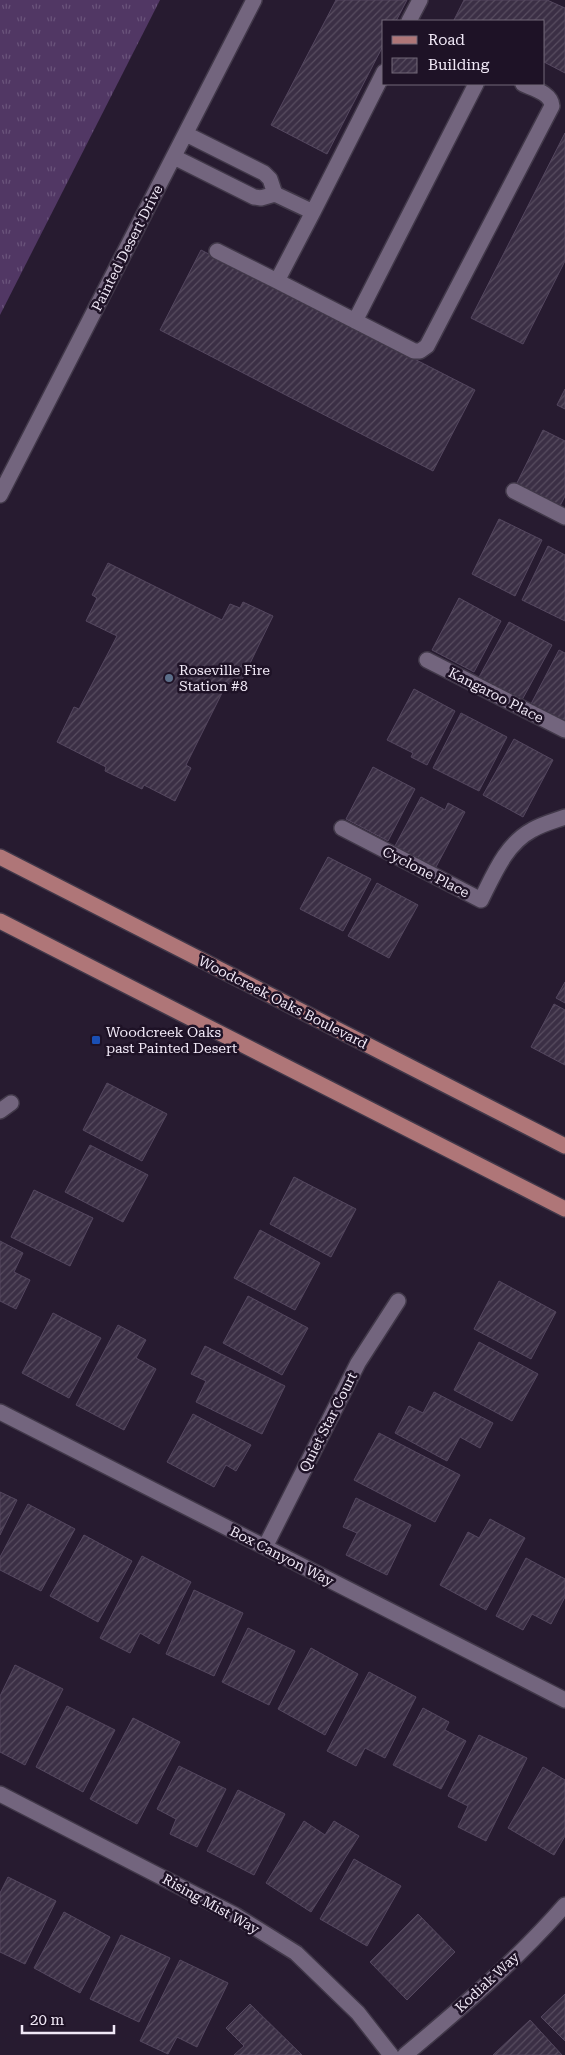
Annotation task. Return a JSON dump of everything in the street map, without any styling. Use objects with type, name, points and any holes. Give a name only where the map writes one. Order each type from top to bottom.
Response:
[{"type":"main road","name":"Woodcreek Oaks Boulevard","points":[[0,858],[565,1146]]},
{"type":"main road","points":[[0,921],[565,1209]]},
{"type":"street","name":"Painted Desert Drive","points":[[0,495],[254,0]]},
{"type":"street","points":[[410,20],[420,0]]},
{"type":"street","points":[[277,281],[382,76]]},
{"type":"street","points":[[355,320],[475,85]]},
{"type":"street","points":[[218,251],[414,351],[420,351],[427,346],[552,106],[552,101],[548,96],[525,85]]},
{"type":"street","points":[[186,134],[264,173],[270,179],[275,194]]},
{"type":"street","points":[[174,157],[254,197],[261,198],[275,194],[313,212]]},
{"type":"street","points":[[514,491],[565,517]]},
{"type":"street","name":"Kangaroo Place","points":[[427,660],[565,730]]},
{"type":"street","name":"Cyclone Place","points":[[342,828],[481,900],[502,860],[517,841],[532,830],[565,817]]},
{"type":"street","name":"Quiet Star Court","points":[[265,1547],[358,1364],[398,1301]]},
{"type":"street","name":"Box Canyon Way","points":[[0,1412],[565,1700]]},
{"type":"street","name":"Rising Mist Way","points":[[0,1794],[236,1915],[296,1953],[358,2013],[391,2055]]},
{"type":"street","name":"Kodiak Way","points":[[405,2055],[467,2002],[544,1930],[565,1905]]},
{"type":"green space","points":[[0,0],[160,0],[0,315]]},
{"type":"building","points":[[336,0],[407,0],[397,20],[382,20],[382,48],[327,154],[271,125]]},
{"type":"building","points":[[464,0],[547,0],[565,8],[565,73],[545,63],[545,20],[454,20]]},
{"type":"building","points":[[565,133],[565,261],[523,344],[471,318]]},
{"type":"building","points":[[201,250],[475,390],[433,471],[160,330]]},
{"type":"building","points":[[565,389],[565,409],[557,405]]},
{"type":"building","points":[[543,430],[565,441],[565,496],[560,506],[516,485]]},
{"type":"building","points":[[499,519],[542,540],[515,596],[472,574]]},
{"type":"building","points":[[548,546],[565,555],[565,621],[522,600]]},
{"type":"building","name":"Roseville Fire Station #8","points":[[108,563],[222,620],[230,604],[240,608],[243,602],[273,616],[238,688],[227,683],[186,765],[191,768],[175,801],[144,785],[142,789],[105,771],[106,767],[57,742],[74,707],[79,709],[117,636],[86,621],[97,598],[92,595]]},
{"type":"building","points":[[459,598],[501,621],[474,672],[432,650]]},
{"type":"building","points":[[509,622],[552,645],[522,700],[479,677]]},
{"type":"building","points":[[559,650],[565,653],[565,722],[531,704]]},
{"type":"building","points":[[414,689],[455,711],[427,765],[411,757],[413,753],[387,740]]},
{"type":"building","points":[[461,713],[507,737],[479,791],[433,768]]},
{"type":"building","points":[[514,739],[553,760],[523,817],[483,795]]},
{"type":"building","points":[[373,767],[415,789],[388,841],[346,819]]},
{"type":"building","points":[[421,797],[445,810],[448,803],[465,812],[436,867],[395,846]]},
{"type":"building","points":[[328,857],[371,879],[343,931],[300,909]]},
{"type":"building","points":[[377,883],[418,905],[389,958],[348,936]]},
{"type":"building","points":[[565,982],[565,1003],[556,998]]},
{"type":"building","points":[[554,1004],[565,1010],[565,1065],[531,1047]]},
{"type":"building","points":[[107,1083],[167,1114],[142,1161],[83,1130]]},
{"type":"building","points":[[90,1145],[148,1175],[123,1222],[65,1192]]},
{"type":"building","points":[[294,1177],[356,1209],[331,1257],[270,1224]]},
{"type":"building","points":[[34,1190],[93,1218],[70,1266],[11,1237]]},
{"type":"building","points":[[260,1230],[320,1263],[295,1310],[234,1278]]},
{"type":"building","points":[[0,1241],[23,1253],[14,1272],[30,1280],[16,1309],[0,1301]]},
{"type":"building","points":[[499,1281],[556,1312],[531,1359],[474,1329]]},
{"type":"building","points":[[248,1296],[308,1328],[282,1375],[223,1343]]},
{"type":"building","points":[[53,1313],[101,1338],[69,1398],[22,1373]]},
{"type":"building","points":[[118,1325],[146,1340],[136,1358],[156,1369],[124,1430],[76,1405]]},
{"type":"building","points":[[479,1342],[538,1374],[512,1421],[454,1390]]},
{"type":"building","points":[[205,1346],[285,1386],[262,1434],[196,1402],[206,1381],[191,1374]]},
{"type":"building","points":[[434,1392],[493,1423],[480,1448],[460,1437],[447,1461],[395,1433],[409,1406],[423,1413]]},
{"type":"building","points":[[193,1414],[251,1445],[236,1471],[226,1465],[214,1487],[167,1462]]},
{"type":"building","points":[[379,1433],[460,1475],[435,1522],[354,1480]]},
{"type":"building","points":[[0,1492],[17,1500],[0,1535]]},
{"type":"building","points":[[356,1498],[411,1525],[387,1575],[346,1555],[357,1533],[343,1527]]},
{"type":"building","points":[[28,1504],[75,1529],[41,1591],[0,1570],[0,1557]]},
{"type":"building","points":[[490,1519],[525,1538],[486,1610],[440,1585],[468,1532],[479,1538]]},
{"type":"building","points":[[84,1535],[132,1561],[98,1622],[50,1596]]},
{"type":"building","points":[[142,1556],[191,1582],[159,1644],[140,1633],[130,1653],[100,1638]]},
{"type":"building","points":[[526,1558],[565,1579],[565,1597],[551,1624],[532,1614],[523,1630],[496,1616]]},
{"type":"building","points":[[194,1590],[243,1613],[214,1676],[166,1654]]},
{"type":"building","points":[[248,1628],[295,1651],[269,1705],[222,1682]]},
{"type":"building","points":[[311,1648],[358,1674],[325,1735],[278,1709]]},
{"type":"building","points":[[15,1665],[63,1689],[25,1765],[0,1752],[0,1696]]},
{"type":"building","points":[[369,1672],[416,1697],[385,1758],[365,1748],[356,1766],[327,1751]]},
{"type":"building","points":[[67,1706],[115,1730],[83,1792],[36,1767]]},
{"type":"building","points":[[423,1708],[449,1722],[445,1730],[466,1741],[441,1789],[393,1765]]},
{"type":"building","points":[[133,1718],[180,1742],[137,1824],[90,1799]]},
{"type":"building","points":[[479,1735],[527,1758],[486,1841],[458,1827],[468,1806],[448,1796]]},
{"type":"building","points":[[179,1766],[226,1789],[197,1847],[170,1834],[176,1819],[157,1809]]},
{"type":"building","points":[[543,1767],[565,1780],[565,1836],[554,1855],[508,1828]]},
{"type":"building","points":[[238,1790],[285,1814],[254,1875],[207,1851]]},
{"type":"building","points":[[304,1821],[325,1835],[334,1821],[359,1836],[311,1912],[266,1883]]},
{"type":"building","points":[[354,1859],[401,1886],[367,1946],[320,1919]]},
{"type":"building","points":[[8,1877],[56,1901],[25,1964],[0,1952],[0,1893]]},
{"type":"building","points":[[64,1912],[110,1937],[80,1993],[34,1968]]},
{"type":"building","points":[[418,1914],[455,1952],[407,2000],[370,1962]]},
{"type":"building","points":[[121,1935],[170,1958],[139,2022],[90,1999]]},
{"type":"building","points":[[180,1960],[228,1983],[197,2047],[177,2037],[168,2054],[140,2041]]},
{"type":"building","points":[[565,1994],[565,2041],[541,2017]]},
{"type":"building","points":[[250,2004],[302,2055],[234,2055],[244,2046],[226,2028]]},
{"type":"building","points":[[530,2020],[562,2055],[493,2055]]},
{"type":"place","name":"Roseville Fire Station #8","points":[[169,678]]},
{"type":"place","name":"Woodcreek Oaks past Painted Desert","points":[[96,1040]]}]
